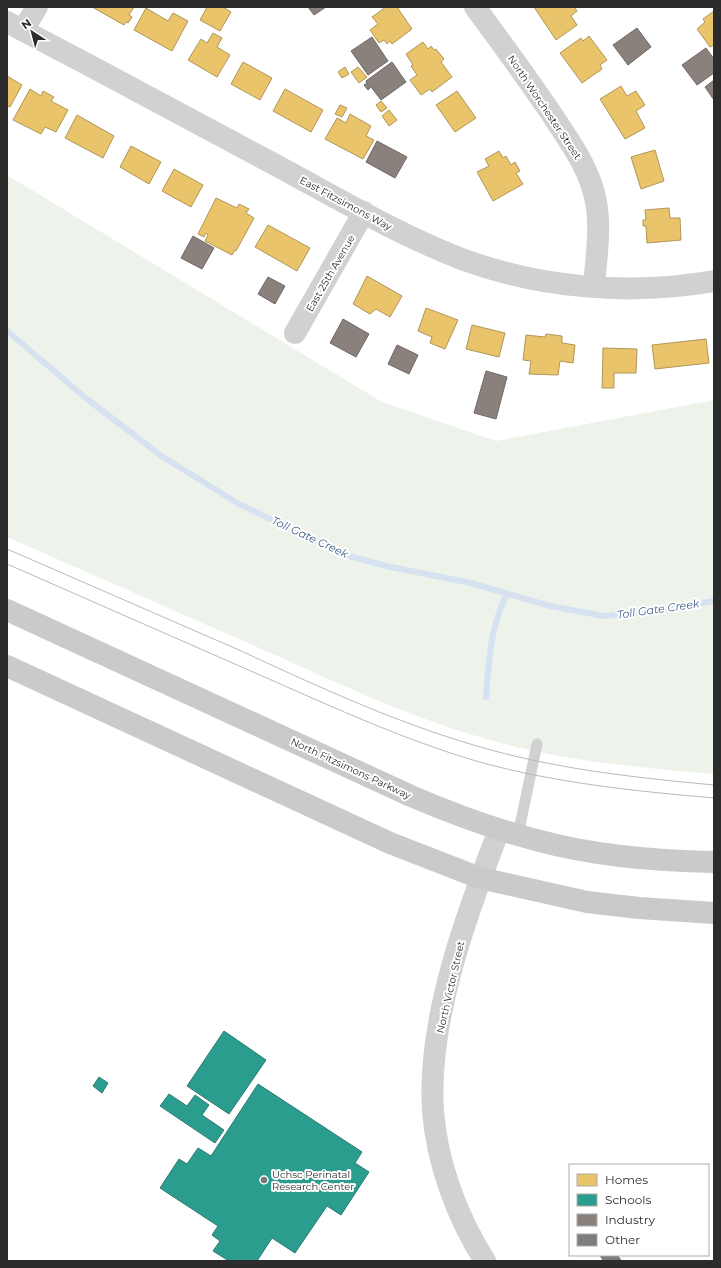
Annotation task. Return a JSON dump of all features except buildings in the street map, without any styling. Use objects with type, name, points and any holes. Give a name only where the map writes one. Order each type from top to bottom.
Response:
[{"type":"main road","name":"North Fitzsimons Parkway","points":[[7,610],[411,796],[508,833],[593,852],[653,859],[714,862]]},
{"type":"main road","points":[[7,666],[390,843],[480,878],[587,902],[639,908],[714,913]]},
{"type":"street","points":[[15,26],[37,7]]},
{"type":"street","name":"North Worchester Street","points":[[475,7],[531,84],[574,149],[585,169],[593,188],[597,210],[594,286]]},
{"type":"street","name":"East Fitzsimons Way","points":[[15,26],[392,228],[458,257],[495,270],[562,284],[640,288],[714,281]]},
{"type":"street","name":"East 25th Avenue","points":[[295,333],[364,212]]},
{"type":"street","name":"North Victor Street","points":[[485,1261],[464,1224],[447,1176],[435,1127],[433,1092],[436,1047],[444,1002],[461,940],[480,878],[508,833]]},
{"type":"lane","points":[[508,833],[537,744]]},
{"type":"shaded area","points":[[7,175],[382,402],[496,441],[714,400],[714,774],[564,757],[505,744],[450,728],[398,709],[348,688],[7,537]]},
{"type":"waterway","name":"Toll Gate Creek","points":[[7,331],[87,399],[163,457],[239,504],[346,555],[386,566],[471,583],[550,606],[604,616],[651,612],[714,601]]},
{"type":"waterway","points":[[486,697],[491,644],[501,606],[507,594]]},
{"type":"tram line","points":[[7,549],[363,705],[426,730],[491,750],[546,763],[630,776],[714,785]]},
{"type":"tram line","points":[[7,564],[346,713],[397,734],[450,753],[505,769],[564,781],[714,798]]},
{"type":"place","name":"Uchsc Perinatal Research Center","points":[[264,1180]]}]
